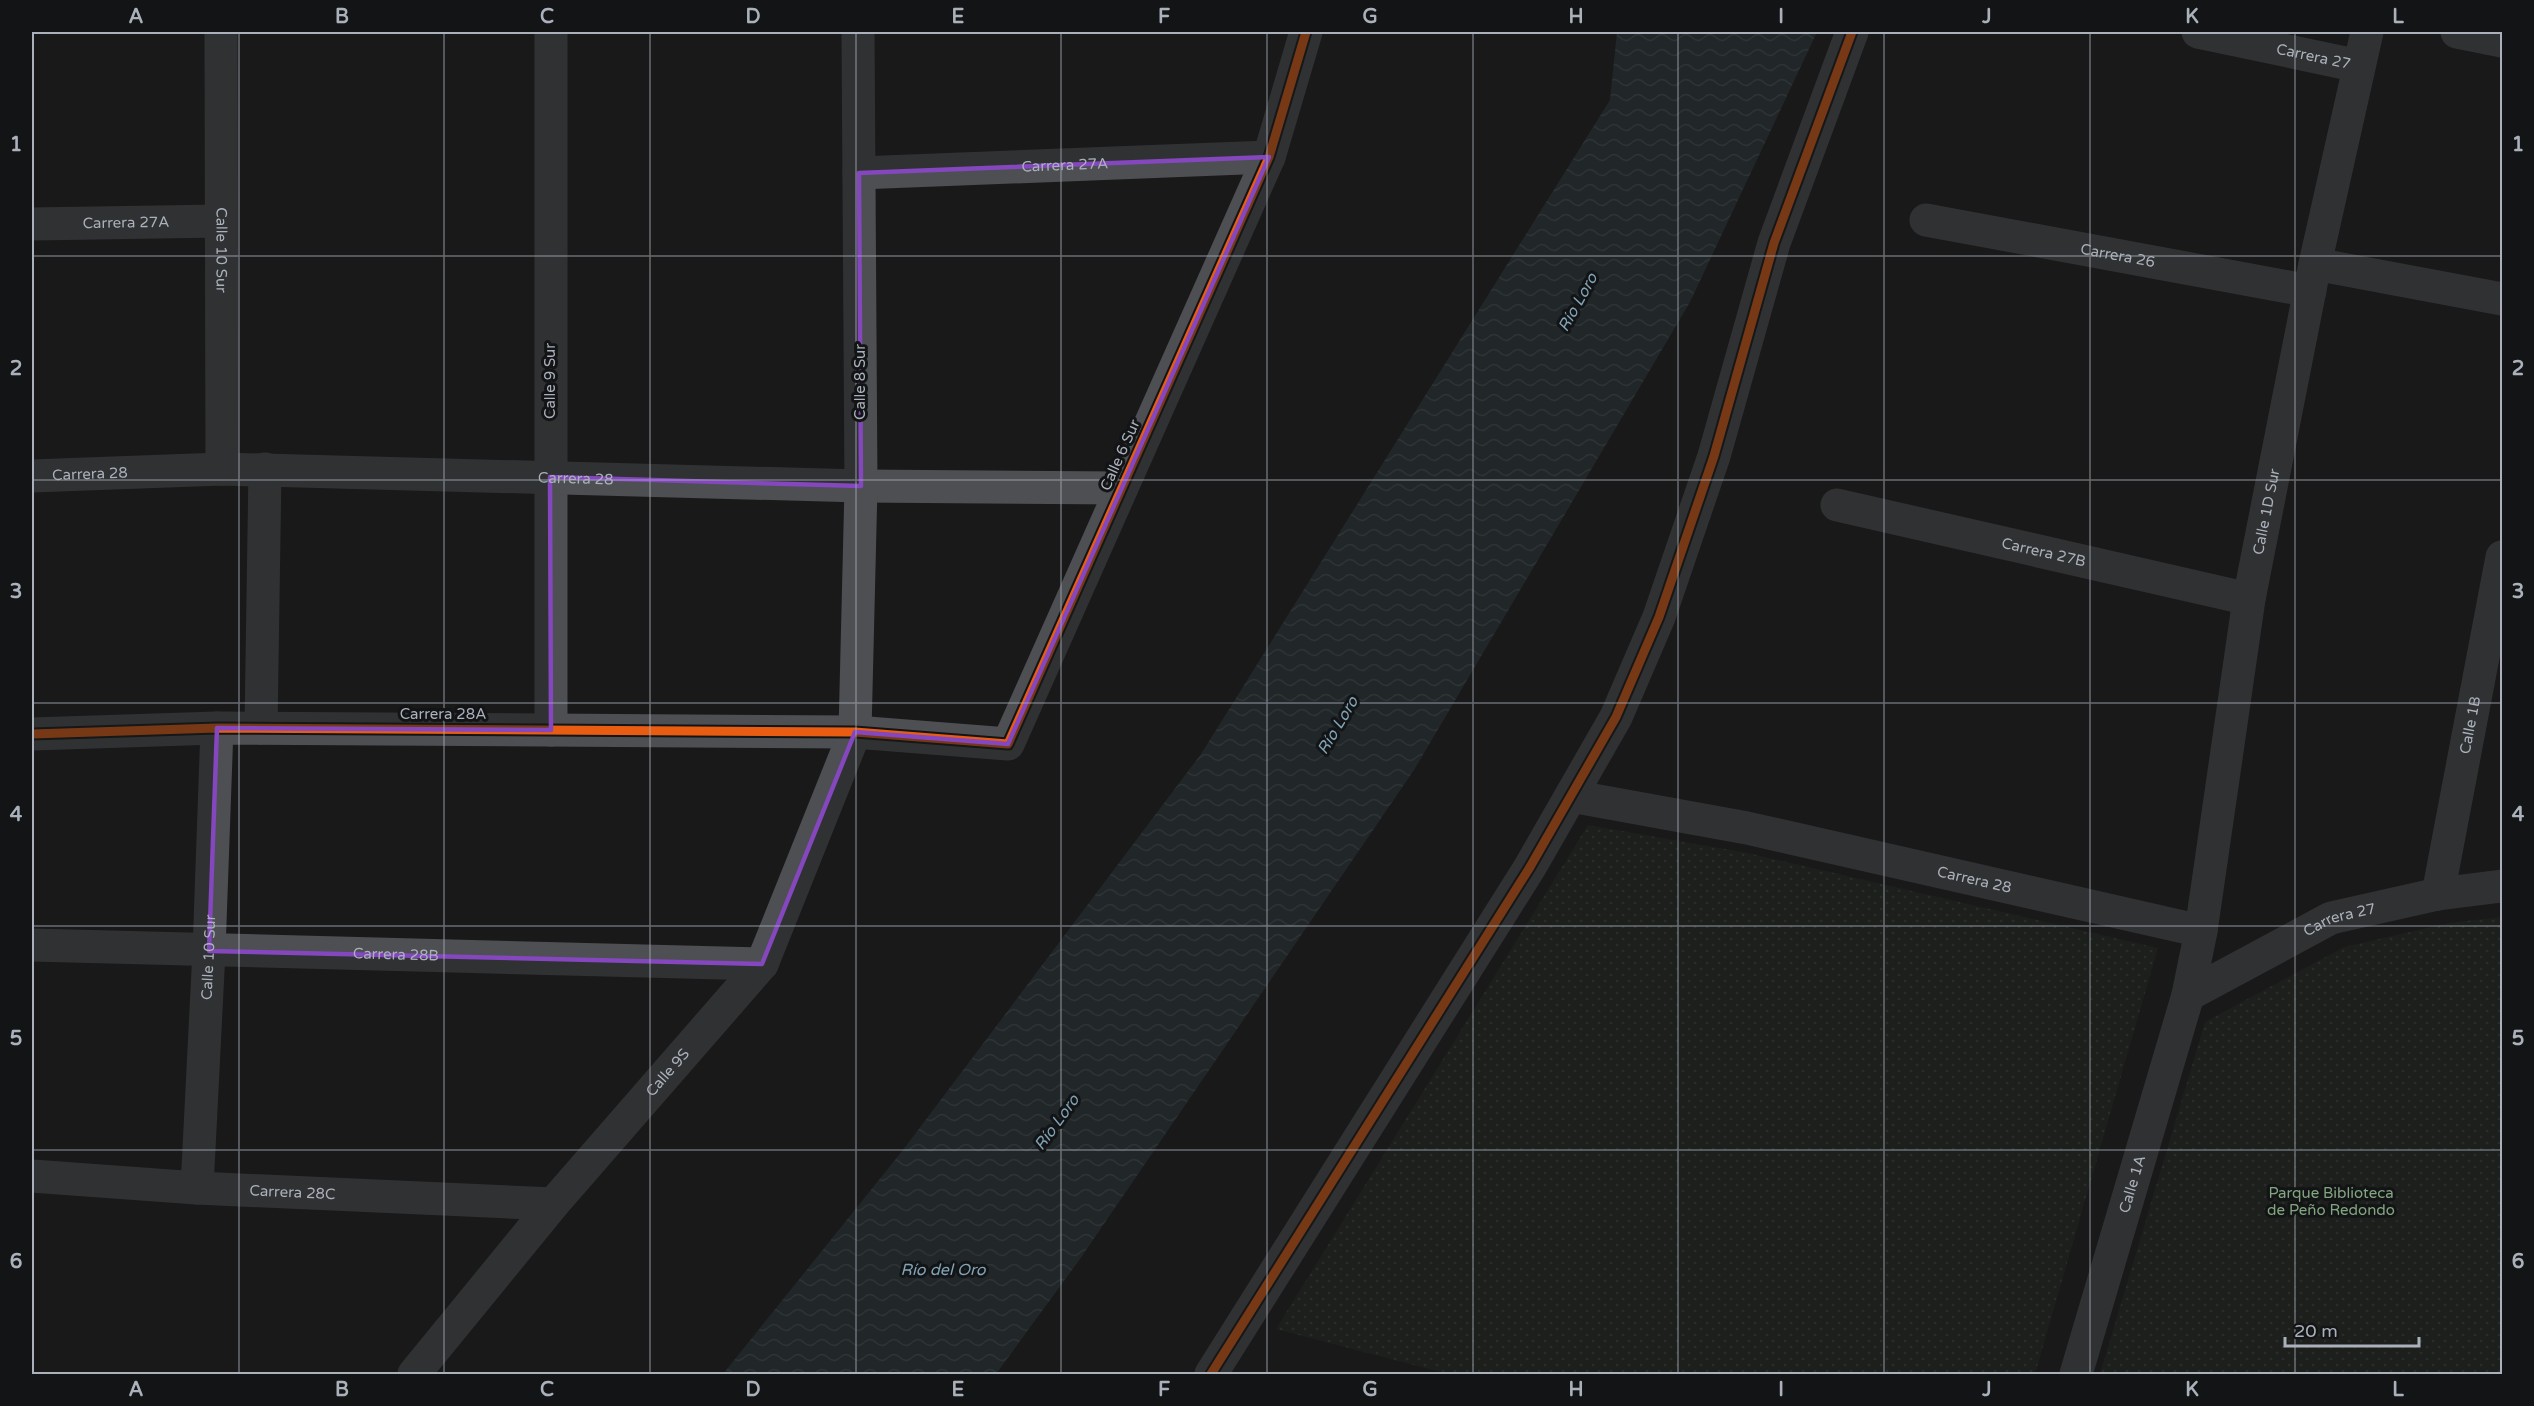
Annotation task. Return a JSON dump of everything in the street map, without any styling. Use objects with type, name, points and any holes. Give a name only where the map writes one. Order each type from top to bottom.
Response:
[{"type":"street","name":"Calle 10 Sur","points":[[221,32],[222,469]]},
{"type":"street","name":"Calle 9 Sur","points":[[551,32],[551,730]]},
{"type":"street","name":"Calle 8 Sur","points":[[855,732],[861,486],[858,32]]},
{"type":"street","name":"Calle 6 Sur","points":[[855,732],[1008,744],[1269,158],[1306,32]]},
{"type":"street","points":[[1211,1374],[1530,867],[1616,717],[1659,617],[1714,456],[1774,243],[1852,32]]},
{"type":"street","name":"Carrera 27","points":[[2198,32],[2359,66]]},
{"type":"street","name":"Calle 1D Sur","points":[[2188,995],[2201,931],[2249,599],[2312,277],[2367,32]]},
{"type":"street","points":[[2457,32],[2502,40]]},
{"type":"street","name":"Carrera 27A","points":[[859,173],[1269,158]]},
{"type":"street","name":"Carrera 26","points":[[1926,220],[2312,277],[2502,299]]},
{"type":"street","name":"Carrera 27A","points":[[32,224],[221,221]]},
{"type":"street","name":"Carrera 28","points":[[32,476],[265,469],[861,486],[1121,488]]},
{"type":"street","points":[[261,728],[265,469]]},
{"type":"street","name":"Carrera 27B","points":[[1837,505],[2249,599]]},
{"type":"street","name":"Calle 1B","points":[[2438,894],[2502,557]]},
{"type":"street","name":"Calle 10 Sur","points":[[197,1188],[217,728]]},
{"type":"street","name":"Carrera 28A","points":[[32,734],[217,728],[855,732]]},
{"type":"street","name":"Calle 9S","points":[[414,1374],[553,1204],[762,964],[855,732]]},
{"type":"street","name":"Carrera 28","points":[[1571,796],[1747,828],[2201,931]]},
{"type":"street","name":"Carrera 27","points":[[2188,995],[2331,918],[2438,894],[2502,886]]},
{"type":"street","name":"Carrera 28B","points":[[32,945],[762,964]]},
{"type":"street","name":"Calle 1A","points":[[2076,1374],[2188,995]]},
{"type":"street","name":"Carrera 28C","points":[[32,1176],[197,1188],[553,1204]]},
{"type":"highlighted area","points":[[1269,157],[1008,744],[855,732],[762,964],[209,951],[217,728],[551,730],[550,477],[861,486],[859,173]]},
{"type":"green space","points":[[1588,825],[1748,853],[2158,948],[2035,1374],[1448,1374],[1276,1329]]},
{"type":"green space","name":"Parque Biblioteca de Peño Redondo","points":[[2502,917],[2502,1374],[2100,1374],[2205,1022],[2344,947],[2449,923]]},
{"type":"water","name":"Río del Oro","points":[[1617,32],[1817,32],[1690,302],[1414,770],[1080,1259],[996,1374],[723,1374],[903,1150],[1201,754],[1610,100]]},
{"type":"cycle path","points":[[32,734],[217,728],[855,732],[1008,744],[1269,157],[1306,32]]},
{"type":"cycle path","points":[[1211,1374],[1530,867],[1616,717],[1659,617],[1714,456],[1774,243],[1852,32]]},
{"type":"water label","name":"Río Loro","points":[[1577,302]]},
{"type":"water label","name":"Río Loro","points":[[1337,725]]},
{"type":"water label","name":"Río Loro","points":[[1056,1122]]}]
